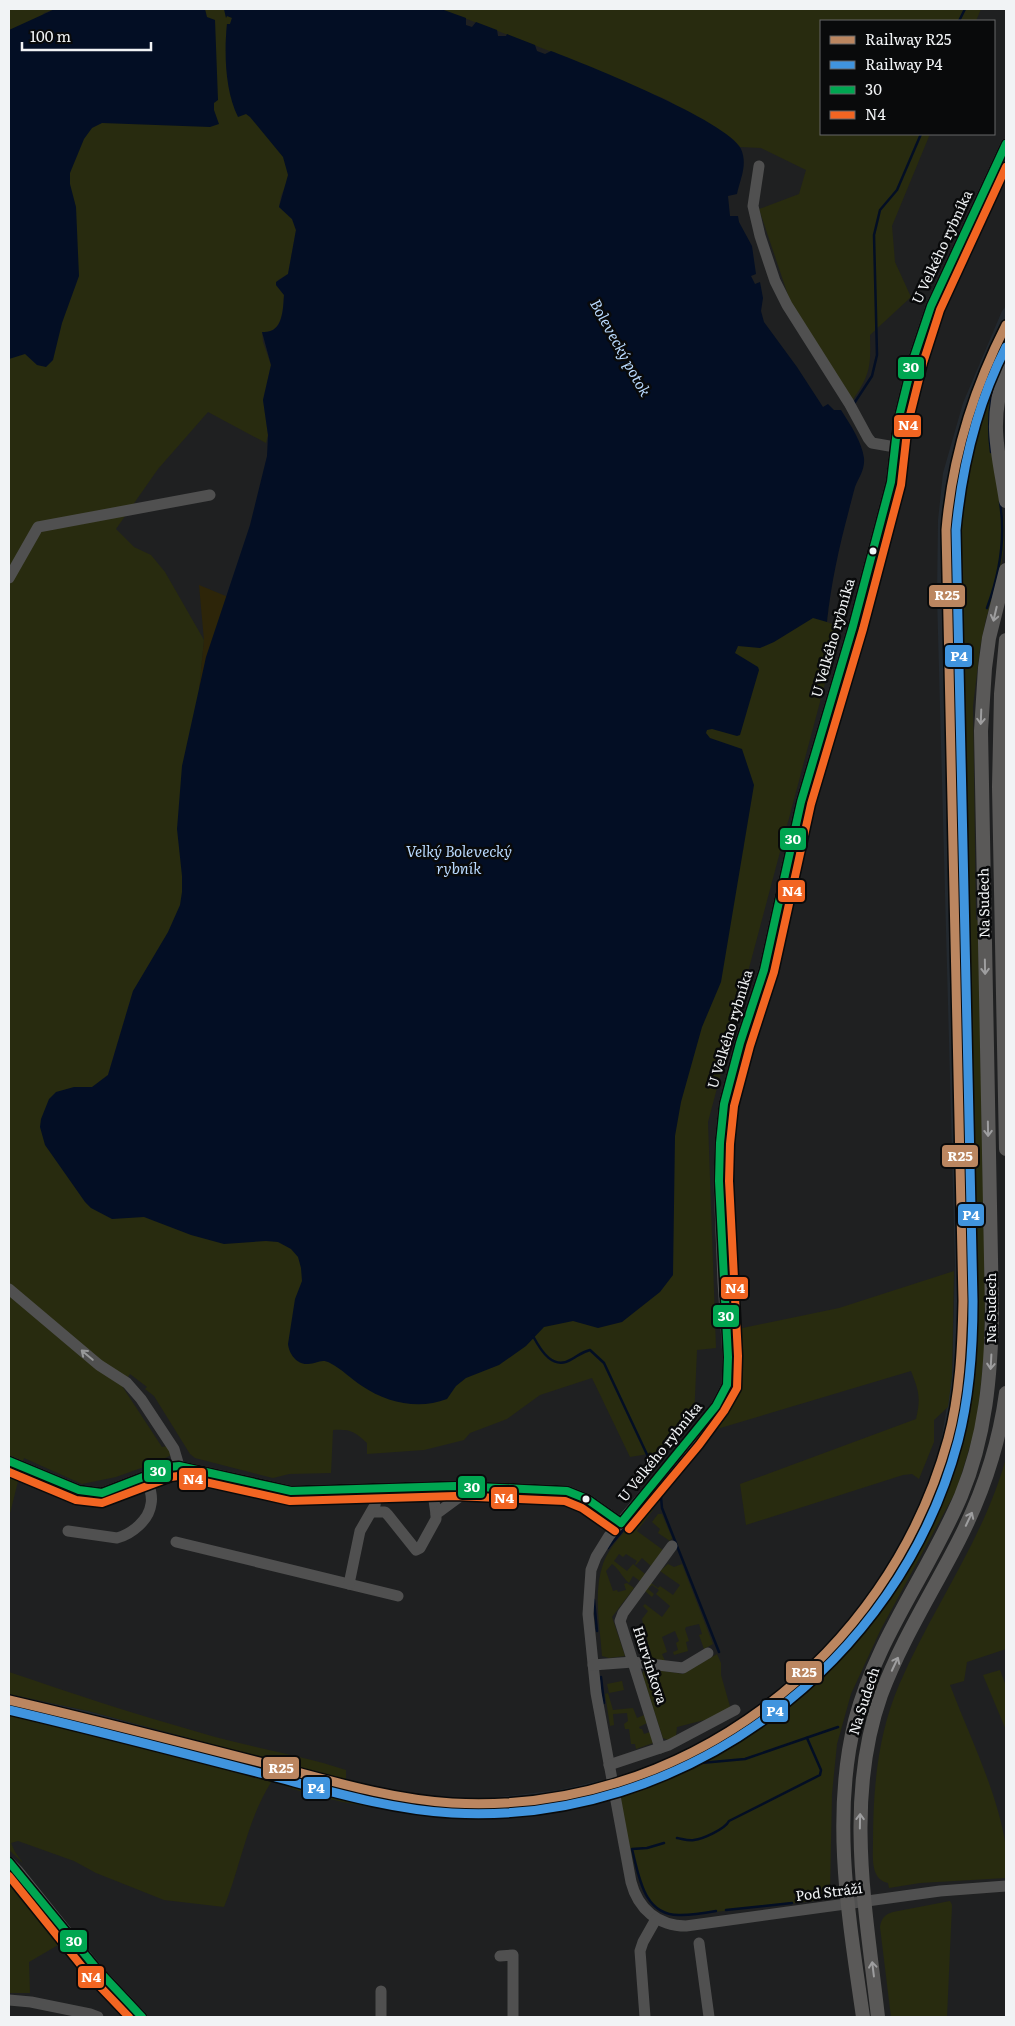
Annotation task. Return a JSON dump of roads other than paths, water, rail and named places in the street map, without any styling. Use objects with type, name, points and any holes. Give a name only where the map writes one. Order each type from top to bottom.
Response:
[{"type":"main road","points":[[1006,370],[995,424],[996,443],[1006,501]]},
{"type":"main road","points":[[998,403],[1000,428],[1006,459]]},
{"type":"main road","name":"Na Sudech","points":[[863,2017],[848,1904],[842,1827],[846,1770],[856,1720],[866,1688],[889,1634],[946,1528],[962,1494],[978,1445],[989,1388],[992,1310],[981,731],[984,668],[989,638],[1006,570]]},
{"type":"main road","name":"Na Sudech","points":[[1006,640],[1001,694],[999,787],[1006,1148]]},
{"type":"main road","name":"Na Sudech","points":[[878,2017],[860,1837],[860,1801],[864,1765],[873,1722],[882,1694],[906,1640],[959,1541],[982,1490],[999,1433],[1006,1393]]},
{"type":"street","name":"U Velkého rybníka","points":[[656,1919],[644,1909],[633,1889],[609,1765],[596,1693],[588,1614],[591,1570],[596,1557],[609,1536],[691,1440],[716,1406],[727,1385],[728,1357],[719,1181],[724,1104],[740,1043],[764,970],[801,802],[854,626],[891,482],[892,446],[904,394],[926,318],[1006,144]]},
{"type":"street","points":[[759,166],[753,206],[760,236],[775,281],[787,305],[852,408],[868,438],[872,443],[892,446]]},
{"type":"street","points":[[9,578],[38,526],[210,495]]},
{"type":"street","points":[[9,1289],[99,1365],[127,1384],[141,1399],[174,1449],[178,1466]]},
{"type":"street","points":[[9,1461],[67,1485],[90,1492],[102,1493],[178,1466],[292,1491],[474,1486],[567,1491],[587,1499],[621,1523]]},
{"type":"street","points":[[68,1531],[116,1538],[124,1536],[134,1529],[149,1512],[152,1503],[146,1477]]},
{"type":"street","points":[[436,1514],[474,1486]]},
{"type":"street","points":[[372,1512],[385,1512],[416,1550],[420,1548],[436,1519],[432,1487]]},
{"type":"street","points":[[349,1584],[360,1531],[378,1498],[378,1489]]},
{"type":"street","points":[[176,1542],[398,1596]]},
{"type":"street","name":"Hurvínkova","points":[[660,1748],[620,1621],[672,1546]]},
{"type":"street","points":[[593,1665],[633,1662],[683,1668],[708,1653]]},
{"type":"street","points":[[609,1765],[660,1748],[735,1710]]},
{"type":"street","points":[[9,1862],[131,2013],[142,2017]]},
{"type":"street","name":"Pod Stráží","points":[[656,1919],[669,1924],[686,1926],[940,1892],[1006,1886]]},
{"type":"street","points":[[645,2017],[640,1951],[656,1919]]},
{"type":"street","points":[[699,1944],[709,2017]]},
{"type":"street","points":[[500,1956],[513,1955],[513,2017]]},
{"type":"street","points":[[381,1991],[381,2017]]},
{"type":"street","points":[[9,2000],[32,2002],[98,2017]]},
{"type":"water","points":[[55,9],[205,9],[207,17],[215,20],[218,100],[214,103],[214,110],[219,124],[210,127],[102,123],[92,128],[84,139],[70,173],[70,184],[76,207],[79,276],[62,323],[53,360],[46,367],[37,365],[25,354],[9,359],[9,30]]},
{"type":"water","name":"Velký Bolevecký rybník","points":[[224,9],[441,9],[466,18],[466,25],[472,27],[476,22],[497,30],[498,36],[506,36],[507,34],[535,45],[537,51],[545,54],[551,51],[623,80],[684,109],[730,137],[741,149],[744,161],[737,194],[728,196],[730,216],[738,216],[739,222],[752,246],[756,274],[751,276],[755,284],[760,282],[763,298],[761,311],[764,322],[823,407],[828,404],[834,410],[841,410],[858,439],[864,458],[863,470],[855,487],[839,552],[827,622],[813,618],[774,642],[760,648],[738,646],[735,653],[758,667],[759,670],[740,735],[737,736],[712,729],[707,730],[706,733],[710,738],[742,749],[754,785],[721,982],[702,1027],[681,1102],[675,1136],[673,1275],[660,1292],[622,1322],[598,1328],[573,1321],[544,1327],[526,1346],[499,1365],[466,1378],[456,1386],[447,1399],[425,1404],[403,1403],[382,1397],[327,1362],[321,1361],[304,1364],[294,1358],[288,1344],[295,1299],[302,1281],[298,1257],[291,1249],[278,1242],[266,1241],[224,1244],[191,1235],[144,1217],[112,1219],[91,1208],[85,1202],[45,1145],[40,1127],[49,1099],[56,1092],[74,1087],[92,1087],[108,1075],[133,991],[168,932],[180,905],[182,876],[177,829],[182,766],[206,657],[250,525],[267,456],[268,435],[263,400],[271,365],[262,332],[269,332],[274,329],[280,320],[284,295],[276,285],[276,282],[288,274],[296,230],[292,219],[279,207],[288,175],[283,157],[250,117],[246,114],[238,117],[230,96],[226,72],[226,47],[227,24],[230,24],[232,18],[227,16],[226,18]]},
{"type":"waterway","name":"Bolevecký potok","points":[[960,20],[965,9]]},
{"type":"waterway","name":"Bolevecký potok","points":[[853,405],[872,376],[877,355],[874,235],[880,210],[897,190],[921,135]]},
{"type":"waterway","points":[[991,452],[989,425],[991,399],[993,387],[1006,350]]},
{"type":"waterway","points":[[987,608],[1001,556],[1002,516],[1000,502]]},
{"type":"waterway","points":[[533,1336],[540,1348],[553,1361],[565,1362],[590,1350],[604,1363],[651,1463]]},
{"type":"waterway","points":[[660,1486],[662,1508],[719,1652]]},
{"type":"waterway","points":[[608,1548],[660,1486]]},
{"type":"waterway","points":[[594,1600],[597,1631]]},
{"type":"waterway","points":[[601,1677],[604,1703]]},
{"type":"waterway","points":[[619,1795],[701,1763],[745,1759],[838,1727]]},
{"type":"waterway","points":[[677,1838],[692,1840],[708,1836],[719,1830],[729,1821],[820,1775],[821,1770],[807,1738]]},
{"type":"waterway","points":[[664,1843],[647,1848],[632,1849],[641,1883],[651,1902],[669,1914],[690,1915],[716,1911]]},
{"type":"waterway","points":[[726,1910],[792,1903]]},
{"type":"rail line","name":"R25","points":[[9,1700],[382,1793],[452,1803],[537,1800],[618,1782],[694,1751],[763,1708],[825,1654],[877,1590],[919,1518],[948,1439],[960,1371],[963,1301],[946,530],[953,476],[966,424],[994,349],[1006,325]]},
{"type":"rail line","name":"P4","points":[[9,1710],[380,1803],[452,1813],[538,1810],[620,1792],[698,1760],[769,1715],[833,1660],[887,1595],[929,1522],[958,1441],[970,1371],[973,1301],[956,530],[962,482],[972,436],[987,391],[1006,347]]}]
